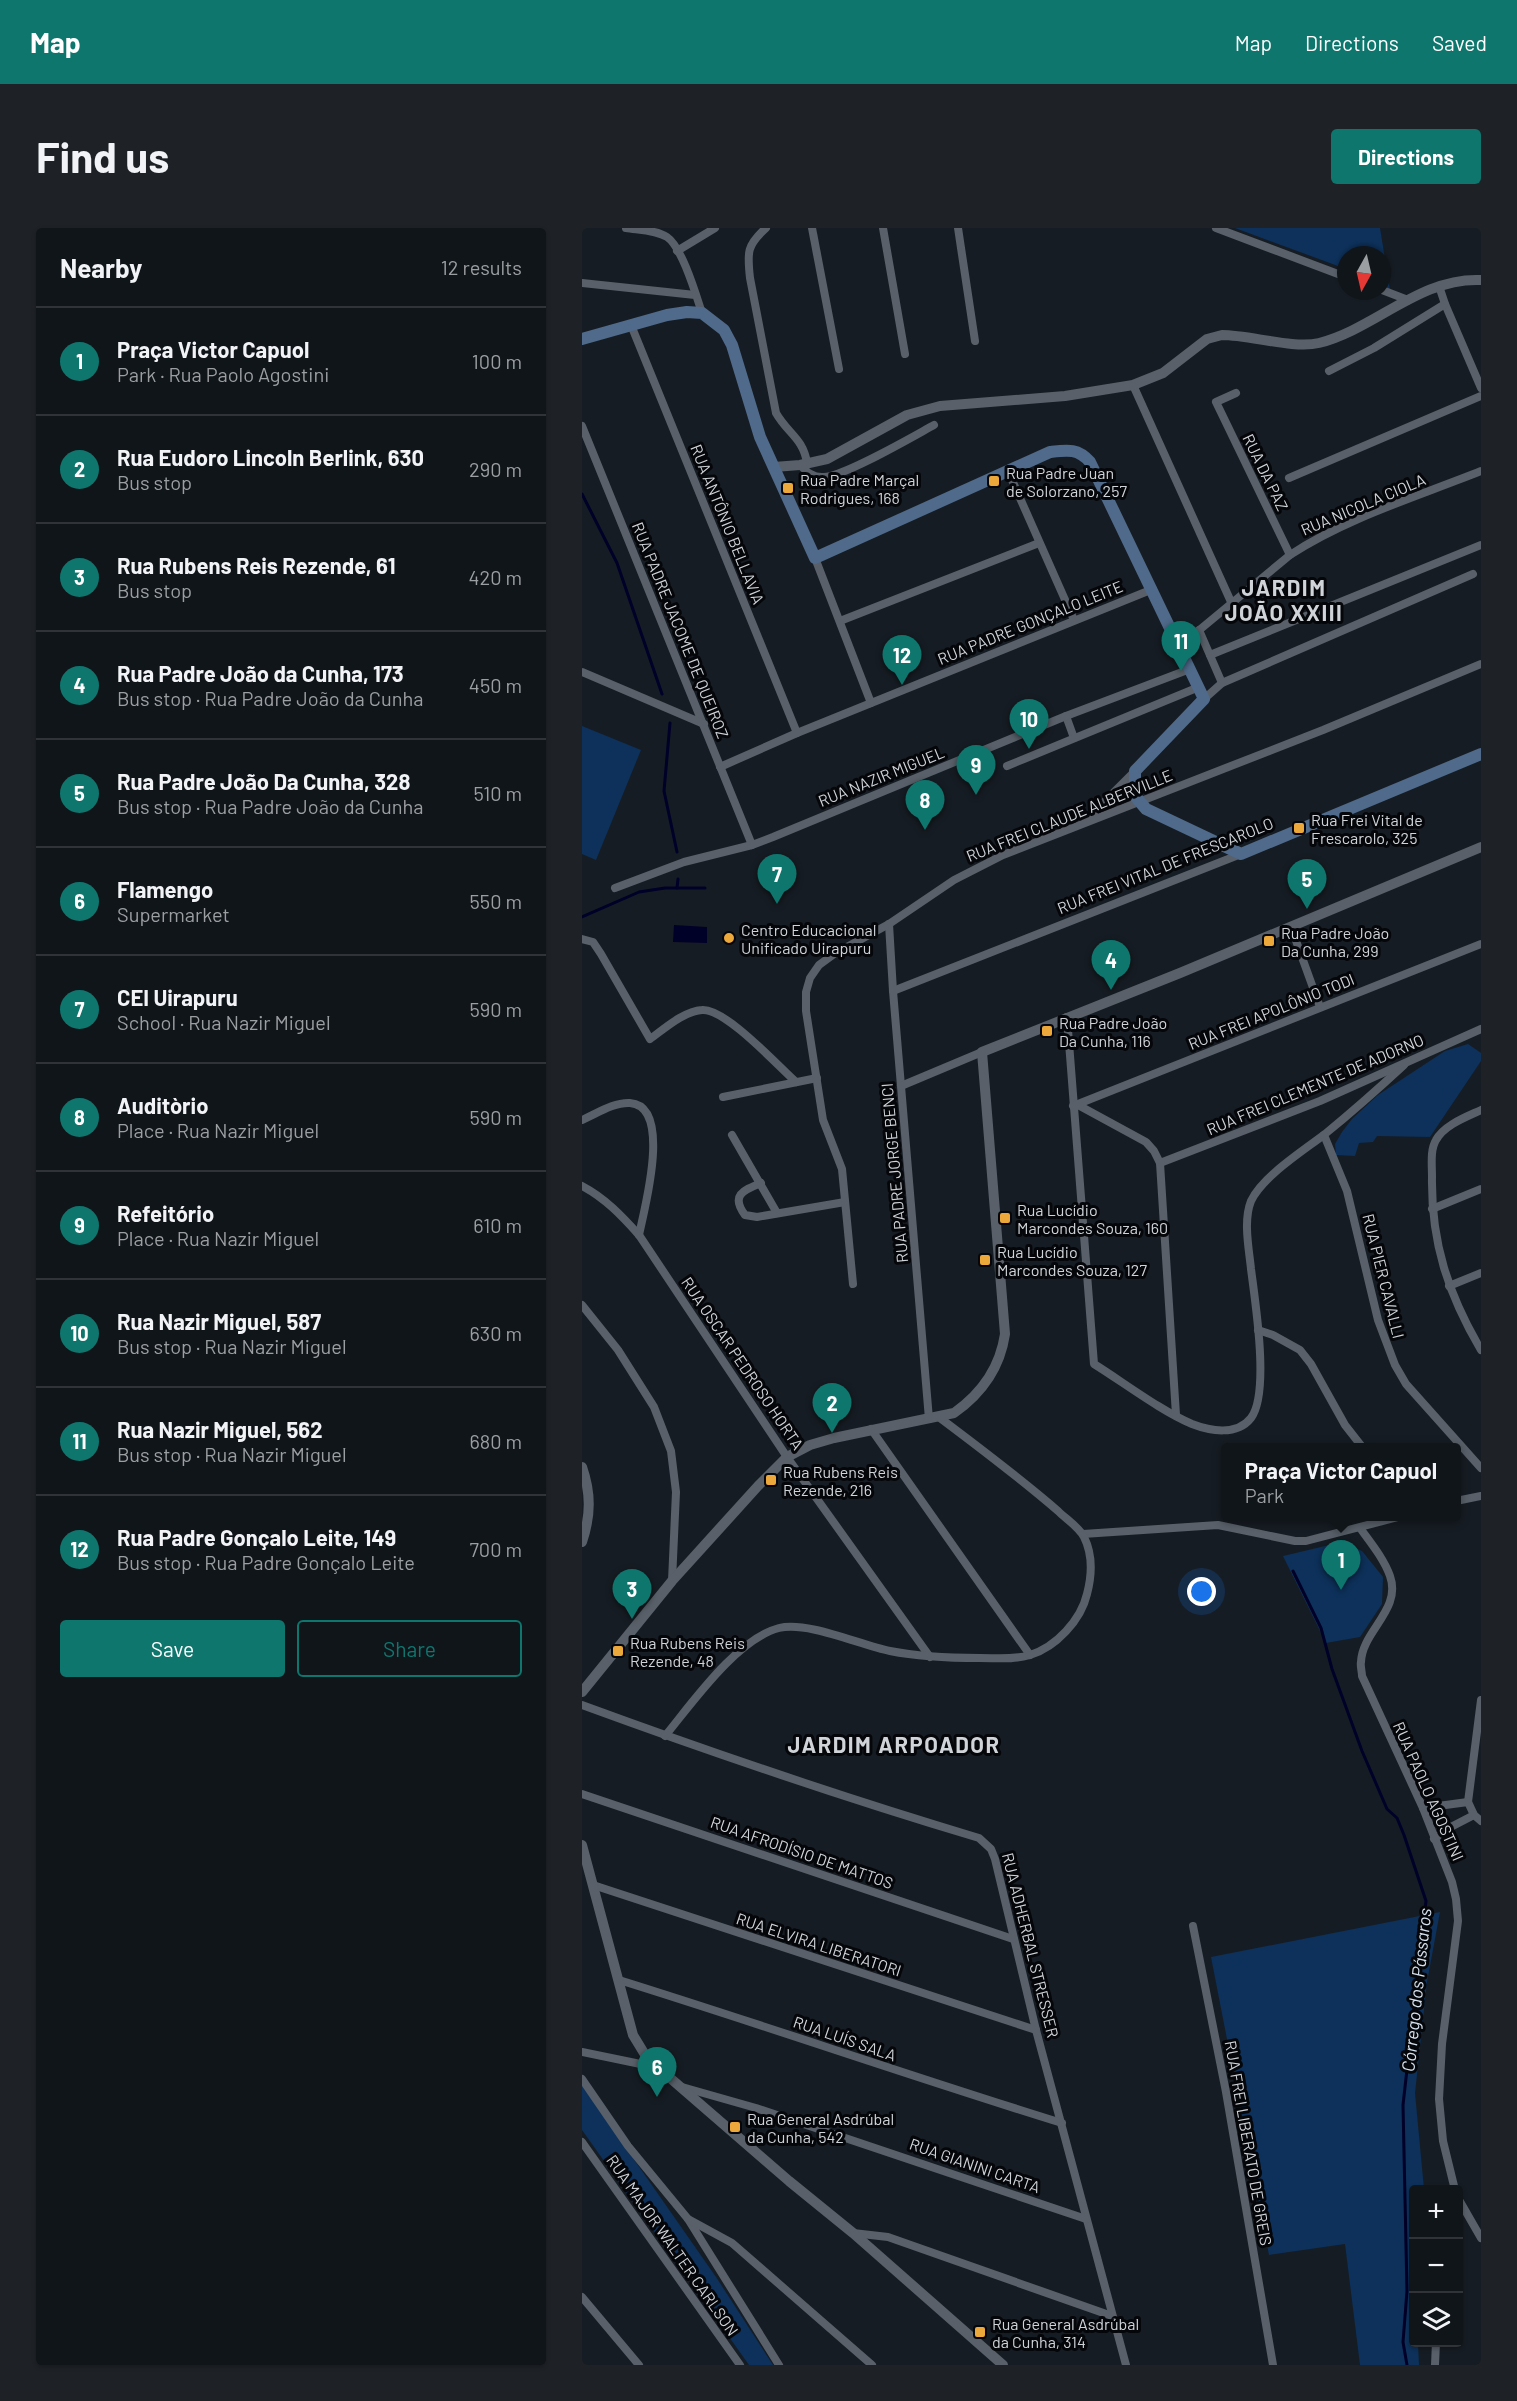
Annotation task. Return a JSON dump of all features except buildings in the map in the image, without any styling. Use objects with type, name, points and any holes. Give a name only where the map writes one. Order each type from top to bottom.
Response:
[{"type":"main road","points":[[582,339],[667,315],[687,312],[702,313],[711,318],[728,336],[760,437],[815,558],[1050,452],[1074,450],[1083,454],[1090,462],[1202,693],[1135,771],[1134,788],[1139,803],[1154,813],[1241,854]]},
{"type":"main road","name":"RUA FREI VITAL DE FRESCAROLO","points":[[1241,854],[1481,754]]},
{"type":"street","points":[[626,228],[666,236],[677,251],[702,313]]},
{"type":"street","points":[[677,251],[703,231],[714,228]]},
{"type":"street","points":[[766,228],[749,246],[750,278],[776,413],[784,426],[800,442],[803,464],[810,475],[835,476],[934,425]]},
{"type":"street","points":[[812,228],[839,369]]},
{"type":"street","points":[[883,228],[906,354]]},
{"type":"street","points":[[958,228],[975,341]]},
{"type":"street","points":[[1216,228],[1337,274]]},
{"type":"street","points":[[774,467],[803,464],[838,454],[907,415],[932,408],[1065,396],[1132,385],[1163,373],[1208,339],[1222,335],[1316,344],[1355,329],[1439,286],[1463,280],[1481,280]]},
{"type":"street","points":[[582,283],[695,295]]},
{"type":"street","points":[[1439,286],[1481,388]]},
{"type":"street","points":[[1391,293],[1408,300]]},
{"type":"street","points":[[1329,371],[1374,348],[1445,304]]},
{"type":"street","name":"RUA ANTÔNIO BELLAVIA","points":[[631,326],[797,733]]},
{"type":"street","points":[[1132,385],[1232,604]]},
{"type":"street","name":"RUA DA PAZ","points":[[1236,393],[1216,402],[1290,555]]},
{"type":"street","points":[[1289,478],[1481,396]]},
{"type":"street","name":"RUA PADRE JACOME DE QUEIROZ","points":[[582,426],[640,574],[704,724],[752,845]]},
{"type":"street","points":[[1008,471],[1074,620]]},
{"type":"street","name":"RUA NICOLA CIOLA","points":[[1180,646],[1290,555],[1334,530],[1481,471]]},
{"type":"street","points":[[840,621],[1040,543]]},
{"type":"street","points":[[1210,655],[1481,545]]},
{"type":"street","points":[[815,558],[871,703]]},
{"type":"street","points":[[1007,766],[1074,738],[1202,693],[1473,574]]},
{"type":"street","name":"RUA PADRE GONÇALO LEITE","points":[[720,767],[797,733],[1153,589]]},
{"type":"street","points":[[1199,630],[1222,683]]},
{"type":"street","name":"RUA FREI CLAUDE ALBERVILLE","points":[[853,1284],[842,1168],[823,1120],[806,1011],[806,992],[810,978],[819,965],[834,954],[889,924],[954,880],[979,867],[1084,822],[1139,803],[1323,730],[1481,664]]},
{"type":"street","name":"RUA NAZIR MIGUEL","points":[[615,888],[684,862],[752,845],[1066,716],[1190,669]]},
{"type":"street","points":[[582,672],[704,724]]},
{"type":"street","points":[[1066,716],[1074,738]]},
{"type":"street","points":[[1084,822],[1135,771]]},
{"type":"street","points":[[902,1086],[1481,847]]},
{"type":"street","name":"RUA FREI VITAL DE FRESCAROLO","points":[[893,991],[1241,854]]},
{"type":"street","name":"RUA PADRE JORGE BENCI","points":[[889,924],[893,991],[935,1418]]},
{"type":"street","points":[[1291,927],[1320,1007]]},
{"type":"street","points":[[582,939],[593,942],[642,1029],[650,1039],[693,1012],[702,1010],[718,1013],[729,1020],[796,1082]]},
{"type":"street","name":"RUA FREI APOLÔNIO TODI","points":[[1076,1106],[1481,944]]},
{"type":"street","points":[[1067,1017],[1076,1106],[1094,1364],[1176,1415],[1208,1429],[1223,1431],[1236,1428],[1250,1419],[1257,1406],[1260,1385],[1258,1330],[1248,1241],[1248,1214],[1251,1201],[1260,1188],[1281,1169],[1324,1135],[1404,1065]]},
{"type":"street","name":"RUA FREI CLEMENTE DE ADORNO","points":[[1160,1163],[1320,1101],[1481,1029]]},
{"type":"street","points":[[582,1692],[672,1581],[758,1486],[788,1457],[810,1444],[954,1413],[967,1404],[982,1388],[994,1370],[1002,1351],[1005,1334],[982,1052]]},
{"type":"street","points":[[723,1097],[817,1078]]},
{"type":"street","points":[[582,1120],[628,1103],[636,1104],[645,1111],[651,1122],[654,1133],[653,1153],[639,1235]]},
{"type":"street","points":[[1076,1106],[1146,1142],[1160,1163],[1176,1415]]},
{"type":"street","points":[[1481,1110],[1443,1132],[1435,1141],[1432,1209],[1449,1286],[1465,1323],[1481,1350]]},
{"type":"street","points":[[732,1135],[777,1213]]},
{"type":"street","name":"RUA PIER CAVALLI","points":[[1324,1135],[1347,1191],[1378,1320],[1395,1365],[1406,1384],[1459,1443]]},
{"type":"street","points":[[761,1183],[740,1194],[738,1200],[745,1215],[751,1217],[845,1202]]},
{"type":"street","name":"RUA OSCAR PEDROSO HORTA","points":[[582,1186],[613,1207],[639,1235],[788,1457],[930,1657]]},
{"type":"street","points":[[1432,1209],[1481,1189]]},
{"type":"street","points":[[1449,1286],[1481,1273]]},
{"type":"street","points":[[582,1305],[618,1350],[654,1407],[670,1451],[676,1492],[672,1581]]},
{"type":"street","points":[[1258,1330],[1280,1338],[1300,1350],[1311,1364],[1345,1425],[1359,1443]]},
{"type":"street","points":[[665,1736],[733,1658],[751,1640],[763,1633],[782,1628],[803,1629],[888,1651],[930,1657],[1011,1658],[1030,1655],[1057,1640],[1069,1628],[1085,1601],[1091,1578],[1091,1564],[1083,1534],[1013,1473],[935,1418]]},
{"type":"street","points":[[872,1429],[1030,1655]]},
{"type":"street","name":"RUA PIER CAVALLI","points":[[1461,1446],[1481,1468]]},
{"type":"street","points":[[582,1467],[589,1487],[590,1507],[582,1542]]},
{"type":"street","points":[[1461,1501],[1481,1496]]},
{"type":"street","points":[[1083,1534],[1218,1525],[1295,1541],[1306,1541],[1384,1521]]},
{"type":"street","name":"RUA PAOLO AGOSTINI","points":[[1360,1528],[1386,1565],[1391,1578],[1392,1593],[1383,1616],[1365,1647],[1360,1661],[1362,1676],[1423,1808],[1452,1882],[1456,1899],[1458,1921],[1442,2044],[1439,2099],[1443,2141],[1454,2185]]},
{"type":"street","points":[[1481,1700],[1468,1802],[1474,1815],[1481,1821]]},
{"type":"street","name":"RUA ADHERBAL STRESSER","points":[[582,1705],[665,1736],[890,1811],[979,1838],[991,1849],[1036,2030],[1126,2365]]},
{"type":"street","name":"RUA AFRODÍSIO DE MATTOS","points":[[582,1794],[1013,1939]]},
{"type":"street","points":[[1423,1808],[1468,1802]]},
{"type":"street","points":[[1434,1839],[1447,1829],[1474,1815]]},
{"type":"street","points":[[582,1845],[633,2035],[639,2047],[655,2067],[681,2086],[1004,2365]]},
{"type":"street","name":"RUA ELVIRA LIBERATORI","points":[[593,1885],[1036,2030]]},
{"type":"street","name":"RUA FREI LIBERATO DE GREIS","points":[[1193,1926],[1226,2092],[1273,2365]]},
{"type":"street","name":"RUA LUÍS SALA","points":[[619,1980],[704,2006],[941,2086],[1062,2123]]},
{"type":"street","points":[[582,2052],[655,2067]]},
{"type":"street","name":"RUA MAJOR WALTER CARLSON","points":[[582,2079],[628,2146],[687,2219],[779,2365]]},
{"type":"street","name":"RUA GIANINI CARTA","points":[[681,2086],[756,2108],[1086,2219]]},
{"type":"street","name":"RUA MAJOR WALTER CARLSON","points":[[582,2142],[740,2365]]},
{"type":"street","points":[[1463,2207],[1481,2238]]},
{"type":"street","points":[[687,2219],[732,2243],[872,2365]]},
{"type":"street","points":[[853,2233],[888,2237],[1112,2316]]},
{"type":"street","points":[[582,2297],[639,2365]]},
{"type":"street","points":[[1435,2365],[1436,2347]]},
{"type":"shaded area","points":[[1235,228],[1380,228],[1383,246],[1337,246],[1337,266]]},
{"type":"shaded area","points":[[582,726],[641,750],[596,860],[582,854]]},
{"type":"shaded area","points":[[674,925],[707,927],[707,943],[673,942]]},
{"type":"shaded area","points":[[1468,1044],[1481,1053],[1481,1061],[1430,1137],[1377,1136],[1373,1142],[1359,1143],[1355,1156],[1336,1155],[1335,1144],[1342,1132],[1352,1119],[1378,1095],[1445,1051]]},
{"type":"shaded area","points":[[1342,1542],[1362,1551],[1383,1577],[1382,1604],[1360,1637],[1326,1643],[1283,1556]]},
{"type":"shaded area","points":[[1440,1912],[1427,1982],[1415,2093],[1424,2185],[1409,2185],[1409,2347],[1418,2347],[1419,2365],[1360,2365],[1345,2244],[1269,2255],[1211,1957]]},
{"type":"shaded area","points":[[582,2085],[716,2277],[773,2365],[749,2365],[582,2130]]},
{"type":"waterway","points":[[582,494],[617,563],[662,694]]},
{"type":"waterway","points":[[670,723],[664,791],[677,852]]},
{"type":"waterway","points":[[677,888],[678,879]]},
{"type":"waterway","points":[[582,917],[639,892],[665,888],[705,888]]},
{"type":"waterway","name":"Córrego dos Pássaros","points":[[1293,1571],[1321,1628],[1332,1669],[1362,1751],[1387,1809],[1397,1818],[1426,1901],[1403,2105],[1407,2291],[1403,2342],[1407,2365]]},
{"type":"place","name":"Rua Padre Juan de Solorzano, 257","points":[[994,481]]},
{"type":"place","name":"Rua Padre Marçal Rodrigues, 168","points":[[788,488]]},
{"type":"place","name":"Rua Nazir Miguel, 562","points":[[1181,671]]},
{"type":"place","name":"Rua Padre Gonçalo Leite, 149","points":[[902,685]]},
{"type":"place","name":"Rua Nazir Miguel, 587","points":[[1029,749]]},
{"type":"place","name":"Refeitório","points":[[976,795]]},
{"type":"place","name":"Rua Frei Vital de Frescarolo, 325","points":[[1299,828]]},
{"type":"place","name":"Auditòrio","points":[[925,830]]},
{"type":"place","name":"CEI Uirapuru","points":[[777,904]]},
{"type":"place","name":"Rua Padre João Da Cunha, 328","points":[[1307,909]]},
{"type":"place","name":"Centro Educacional Unificado Uirapuru","points":[[729,938]]},
{"type":"place","name":"Rua Padre João Da Cunha, 299","points":[[1269,941]]},
{"type":"place","name":"Rua Padre João da Cunha, 173","points":[[1111,990]]},
{"type":"place","name":"Rua Padre João Da Cunha, 116","points":[[1047,1031]]},
{"type":"place","name":"Rua Lucídio Marcondes Souza, 160","points":[[1005,1218]]},
{"type":"place","name":"Rua Lucídio Marcondes Souza, 127","points":[[985,1260]]},
{"type":"place","name":"Rua Eudoro Lincoln Berlink, 630","points":[[832,1433]]},
{"type":"place","name":"Rua Rubens Reis Rezende, 216","points":[[771,1480]]},
{"type":"place","name":"Praça Victor Capuol","points":[[1341,1590]]},
{"type":"place","name":"Rua Rubens Reis Rezende, 61","points":[[632,1619]]},
{"type":"place","name":"Rua Rubens Reis Rezende, 48","points":[[618,1651]]},
{"type":"place","name":"Flamengo","points":[[657,2097]]},
{"type":"place","name":"Rua General Asdrúbal da Cunha, 542","points":[[735,2127]]},
{"type":"place","name":"Rua General Asdrúbal da Cunha, 314","points":[[980,2332]]},
{"type":"district","name":"JARDIM JOÃO XXIII","points":[[1284,600]]},
{"type":"district","name":"JARDIM ARPOADOR","points":[[894,1744]]}]
